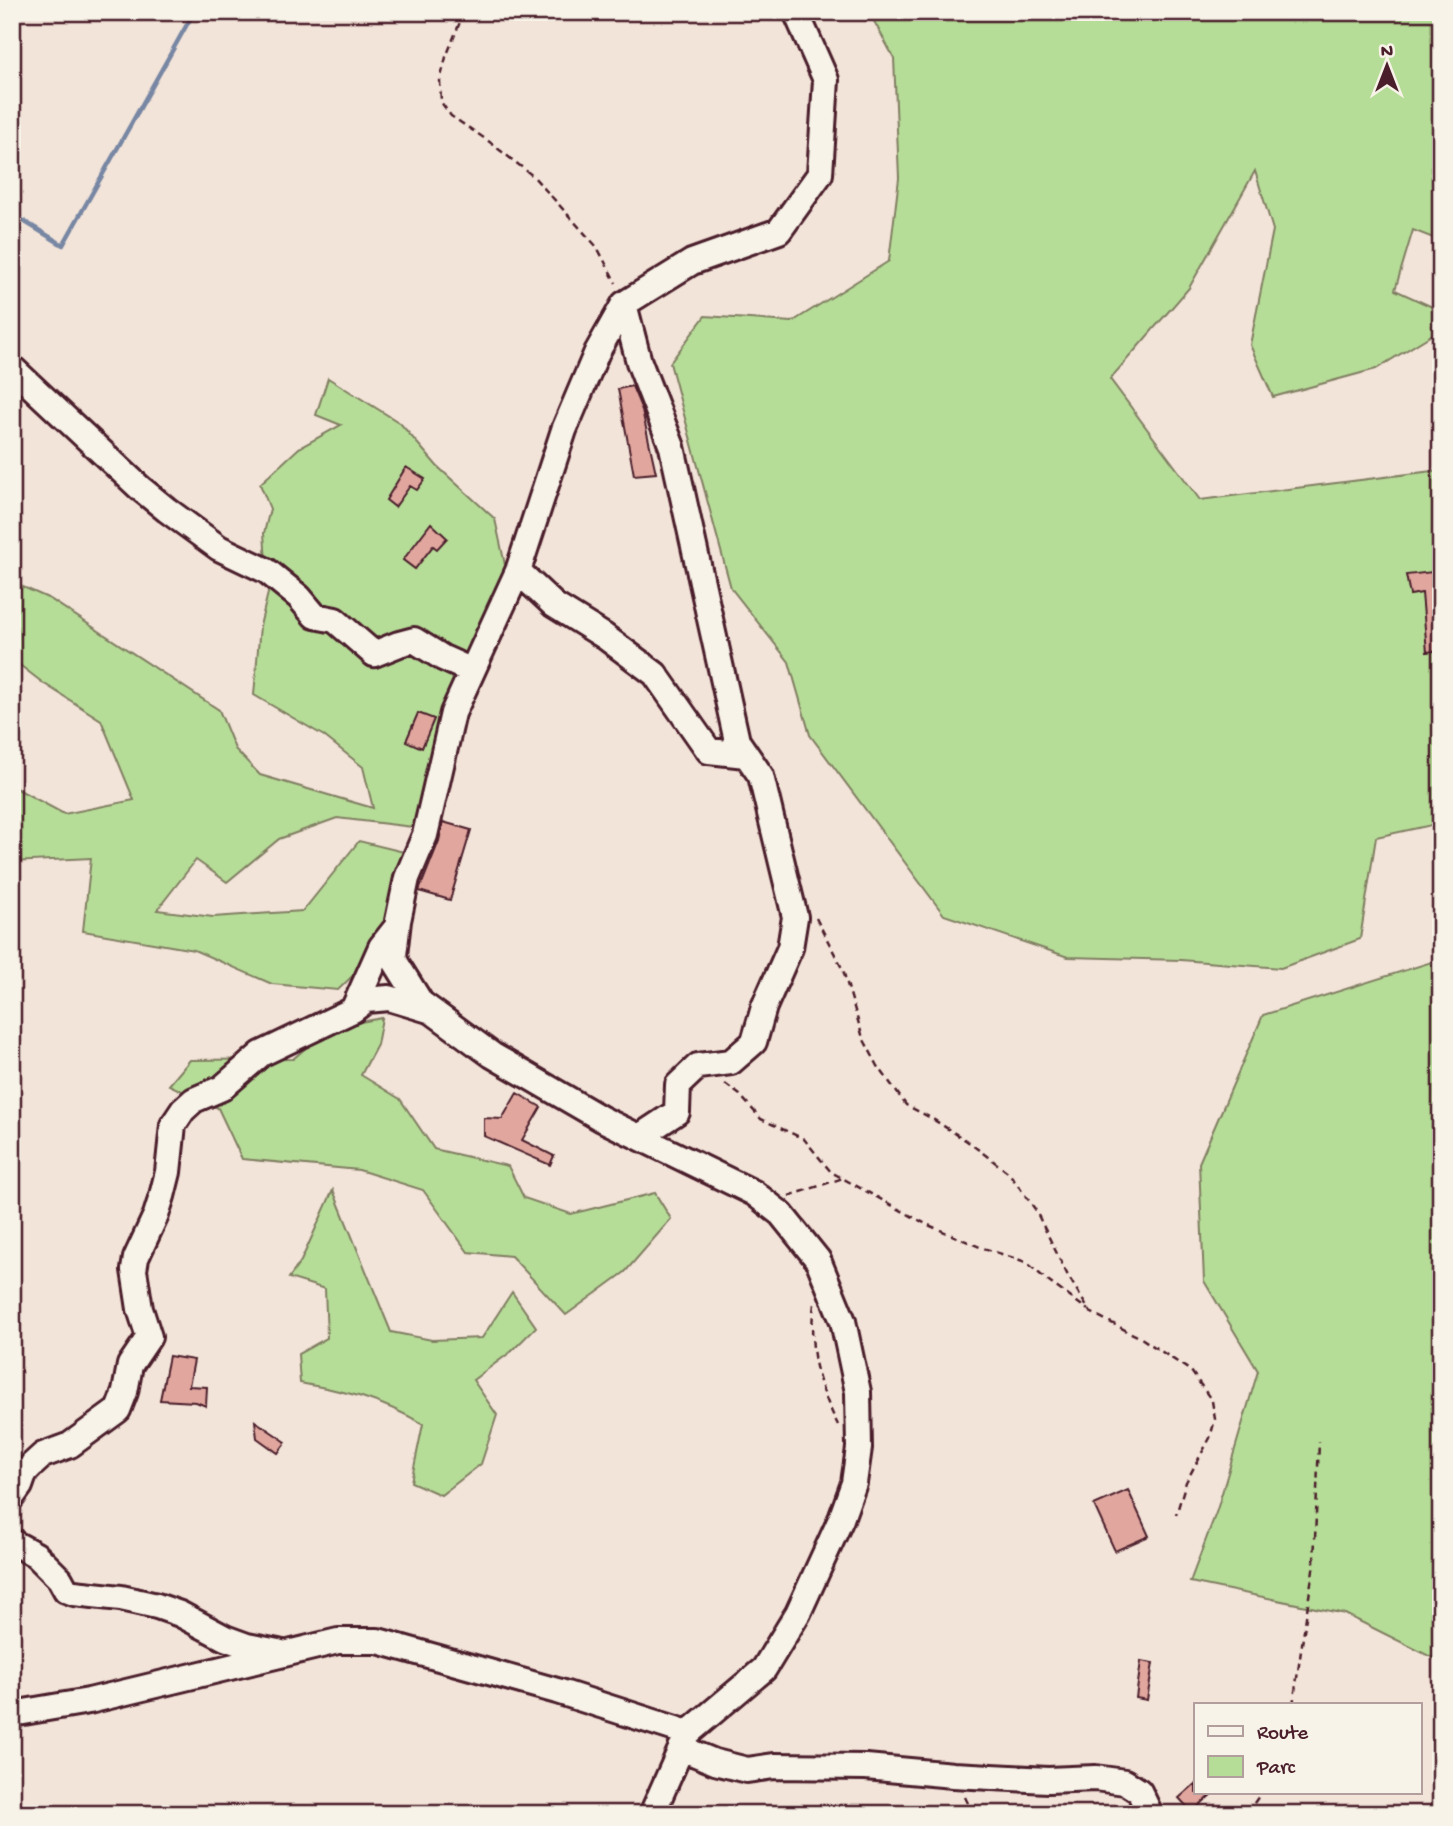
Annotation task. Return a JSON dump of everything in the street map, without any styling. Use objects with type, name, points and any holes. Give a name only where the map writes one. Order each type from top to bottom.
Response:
[{"type":"street","points":[[652,1814],[684,1740],[764,1669],[798,1613],[841,1519],[854,1483],[859,1448],[858,1392],[843,1321],[818,1260],[799,1233],[781,1214],[754,1193],[602,1119],[492,1055],[421,1003],[396,963],[397,925],[407,878],[425,835],[453,713],[518,571],[564,430],[597,352],[624,304],[692,262],[779,232],[820,174],[826,80],[796,12]]},
{"type":"street","points":[[624,304],[639,362],[672,447],[737,741],[761,776],[795,917],[792,937],[779,976],[764,1007],[754,1042],[731,1062],[698,1066],[678,1084],[677,1112],[639,1137]]},
{"type":"street","points":[[12,368],[140,488],[219,548],[267,571],[299,597],[315,616],[335,620],[374,654],[414,640],[443,658],[472,671]]},
{"type":"street","points":[[518,571],[554,604],[604,636],[655,674],[709,751],[746,755]]},
{"type":"street","points":[[353,1010],[381,947],[397,925]]},
{"type":"street","points":[[12,1497],[25,1472],[43,1455],[70,1445],[118,1410],[122,1401],[130,1365],[149,1337],[140,1309],[134,1270],[136,1258],[156,1215],[169,1172],[173,1125],[183,1110],[194,1100],[222,1088],[261,1054],[353,1010],[366,1000],[388,998],[432,1011]]},
{"type":"street","points":[[12,1542],[36,1555],[60,1579],[66,1590],[74,1594],[121,1598],[157,1606],[247,1646],[272,1652],[290,1652]]},
{"type":"street","points":[[12,1714],[89,1701],[338,1641],[378,1641],[557,1691],[684,1740],[715,1762],[747,1770],[774,1766],[866,1767],[1048,1780],[1096,1778],[1125,1782],[1139,1791],[1150,1814]]},
{"type":"path","points":[[464,12],[440,80],[441,102],[451,116],[533,176],[597,247],[613,274],[624,304]]},
{"type":"path","points":[[812,910],[843,970],[863,1038],[887,1080],[906,1105],[967,1141],[1009,1173],[1035,1209],[1067,1275],[1090,1312]]},
{"type":"path","points":[[698,1066],[740,1094],[761,1119],[804,1139],[831,1172],[926,1224],[980,1247],[1026,1262],[1090,1312],[1141,1338],[1191,1371],[1212,1401],[1215,1419],[1210,1437],[1186,1482],[1176,1515]]},
{"type":"path","points":[[766,1203],[843,1178]]},
{"type":"path","points":[[814,1304],[810,1331],[813,1358],[825,1398],[839,1427],[859,1448]]},
{"type":"path","points":[[1293,1703],[1314,1563],[1319,1442]]},
{"type":"path","points":[[1233,1814],[1252,1805],[1260,1794]]},
{"type":"green space","points":[[869,12],[1441,12],[1441,241],[1413,230],[1395,290],[1441,311],[1441,329],[1376,369],[1273,397],[1250,345],[1273,230],[1255,171],[1189,288],[1110,379],[1200,500],[1441,470],[1441,823],[1376,837],[1360,939],[1281,968],[1181,960],[1068,957],[944,915],[810,735],[789,662],[731,588],[670,363],[705,316],[792,322],[889,261],[899,178],[894,58]]},
{"type":"green space","points":[[328,378],[400,423],[437,466],[495,519],[507,574],[429,773],[439,830],[337,818],[279,839],[227,882],[196,860],[157,910],[213,917],[303,911],[359,841],[408,853],[373,956],[338,990],[272,984],[194,950],[83,931],[91,858],[12,862],[12,786],[64,814],[134,800],[101,720],[43,683],[12,659],[12,582],[50,599],[219,710],[235,749],[260,775],[373,808],[363,767],[324,736],[254,695],[260,626],[268,593],[264,533],[270,509],[260,484],[299,448],[341,425],[316,415]]},
{"type":"green space","points":[[1441,959],[1441,1662],[1345,1614],[1190,1582],[1217,1510],[1258,1371],[1204,1281],[1199,1163],[1263,1015]]},
{"type":"green space","points":[[382,1018],[377,1045],[361,1075],[400,1099],[434,1149],[508,1166],[524,1198],[571,1214],[655,1193],[671,1219],[625,1272],[566,1315],[511,1256],[468,1252],[423,1190],[359,1170],[242,1159],[218,1108],[169,1085],[190,1060],[293,1059],[329,1028]]},
{"type":"green space","points":[[333,1190],[391,1332],[432,1340],[482,1338],[512,1292],[536,1327],[512,1351],[473,1380],[497,1415],[481,1464],[441,1495],[411,1482],[423,1424],[392,1408],[363,1398],[300,1383],[298,1354],[327,1338],[325,1289],[289,1278],[301,1261]]},
{"type":"building","points":[[632,386],[642,410],[656,473],[634,475],[618,389]]},
{"type":"building","points":[[406,467],[425,479],[417,490],[410,486],[395,507],[386,500]]},
{"type":"building","points":[[431,523],[447,538],[437,549],[433,546],[415,569],[403,560]]},
{"type":"building","points":[[1441,571],[1441,650],[1427,652],[1422,593],[1410,595],[1406,575]]},
{"type":"building","points":[[418,713],[434,719],[422,748],[406,741]]},
{"type":"building","points":[[443,822],[471,830],[450,900],[419,891],[439,841]]},
{"type":"building","points":[[517,1093],[541,1107],[522,1140],[554,1156],[550,1165],[484,1136],[484,1118],[502,1119]]},
{"type":"building","points":[[169,1356],[194,1360],[189,1386],[207,1387],[206,1406],[196,1402],[160,1400]]},
{"type":"building","points":[[255,1421],[286,1442],[278,1453],[257,1438]]},
{"type":"building","points":[[1128,1490],[1149,1536],[1115,1551],[1094,1505]]},
{"type":"building","points":[[1141,1661],[1153,1663],[1147,1700],[1136,1698]]},
{"type":"building","points":[[1194,1785],[1194,1794],[1212,1794],[1192,1812],[1179,1798]]},
{"type":"waterway","points":[[12,214],[63,245],[194,12]]}]
